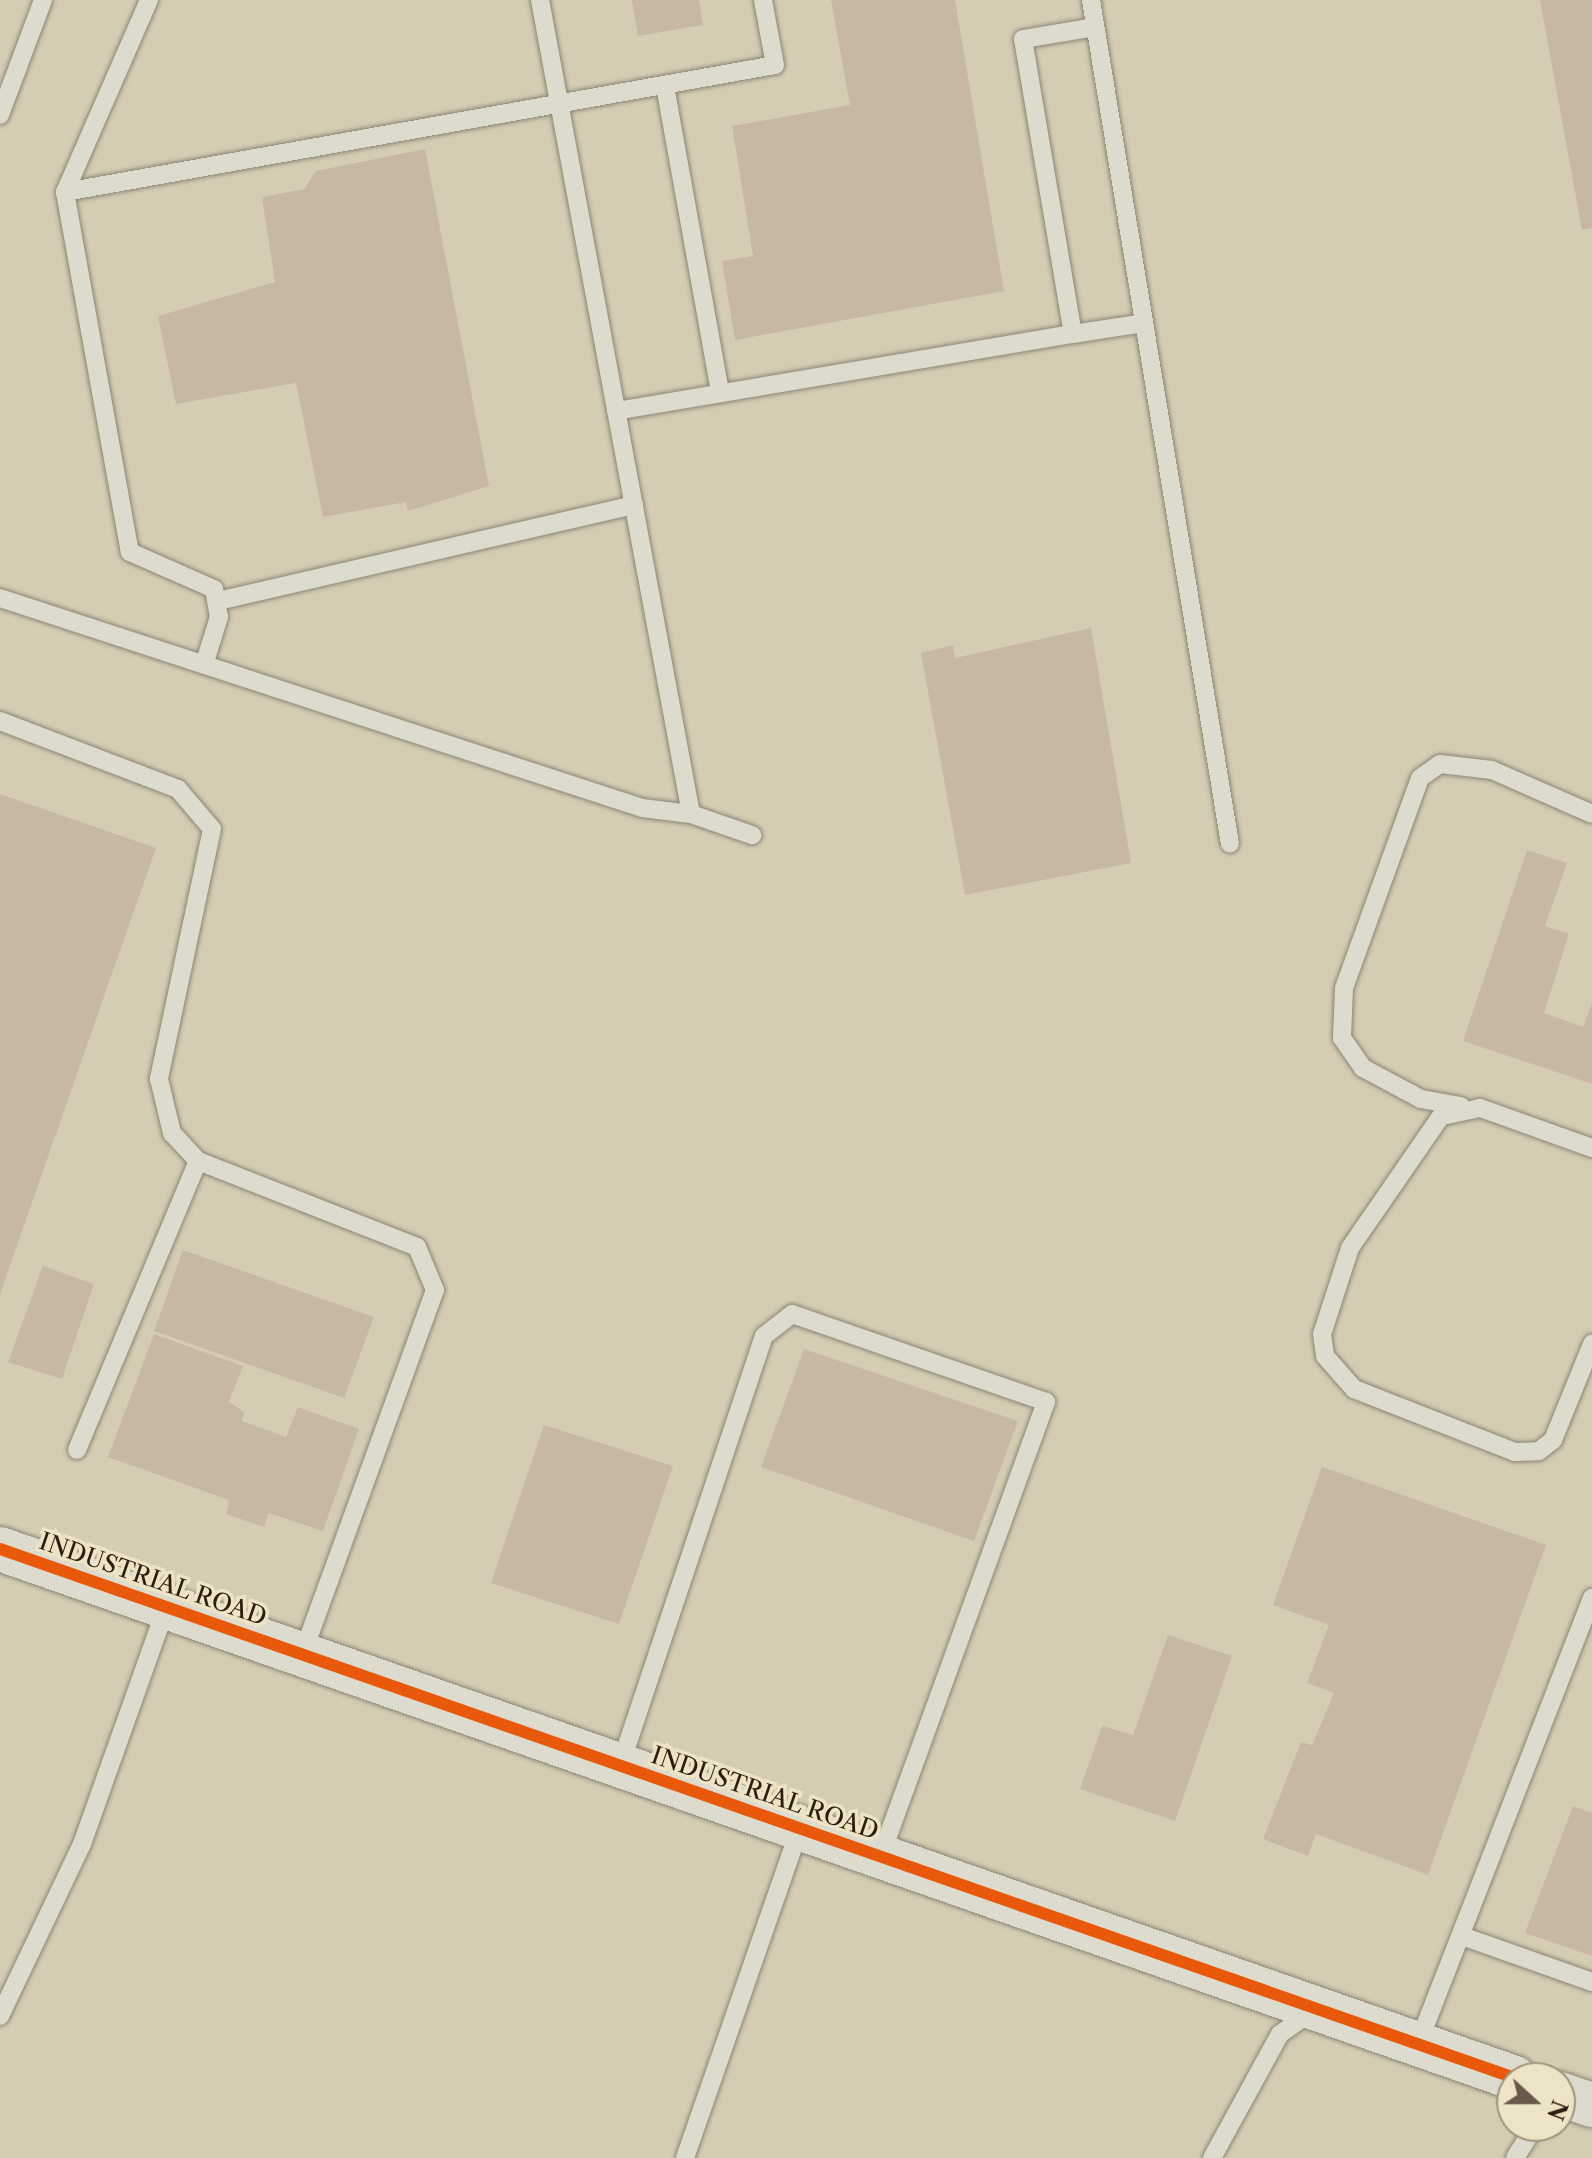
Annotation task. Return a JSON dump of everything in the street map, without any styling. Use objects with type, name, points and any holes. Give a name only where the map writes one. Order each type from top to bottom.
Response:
[{"type":"street","name":"INDUSTRIAL ROAD","points":[[0,1549],[1496,2071]]},
{"type":"lane","points":[[0,115],[43,0]]},
{"type":"lane","points":[[149,0],[65,192],[130,552],[214,589],[218,601],[204,665]]},
{"type":"lane","points":[[540,0],[691,814]]},
{"type":"lane","points":[[65,192],[775,65],[763,0]]},
{"type":"lane","points":[[1091,0],[1230,844]]},
{"type":"lane","points":[[1073,334],[1023,39],[1095,27]]},
{"type":"lane","points":[[665,86],[720,393]]},
{"type":"lane","points":[[616,411],[1144,323]]},
{"type":"lane","points":[[218,601],[634,505]]},
{"type":"lane","points":[[0,598],[642,808],[691,814],[752,835]]},
{"type":"lane","points":[[0,721],[178,789],[212,829],[159,1079],[172,1133],[198,1161],[417,1247],[435,1290],[302,1655]]},
{"type":"lane","points":[[1592,814],[1492,770],[1440,764],[1420,778],[1344,988],[1342,1038],[1363,1068],[1421,1099],[1461,1106],[1592,1148]]},
{"type":"lane","points":[[1461,1106],[1441,1116],[1396,1171],[1350,1248],[1322,1334],[1325,1356],[1354,1389],[1515,1452],[1539,1451],[1553,1440],[1592,1344]]},
{"type":"lane","points":[[77,1450],[198,1161]]},
{"type":"lane","points":[[620,1766],[764,1336],[792,1314],[1046,1402],[998,1544],[979,1573],[880,1857]]},
{"type":"lane","points":[[1418,2044],[1592,1598]]},
{"type":"lane","points":[[0,2016],[82,1844],[166,1608]]},
{"type":"lane","points":[[685,2158],[800,1828]]},
{"type":"lane","points":[[1462,1936],[1592,1982]]},
{"type":"lane","points":[[1212,2158],[1280,2034],[1317,2009]]},
{"type":"building","points":[[632,0],[699,0],[703,25],[638,36]]},
{"type":"building","points":[[831,0],[955,0],[1004,291],[735,340],[722,261],[753,256],[732,126],[850,105]]},
{"type":"building","points":[[1540,0],[1592,0],[1592,228],[1582,230]]},
{"type":"building","points":[[425,149],[489,486],[408,511],[406,502],[323,517],[296,383],[176,404],[158,316],[275,282],[262,197],[304,189],[316,171]]},
{"type":"building","points":[[1091,628],[1131,863],[965,895],[921,653],[953,645],[955,658]]},
{"type":"building","points":[[0,794],[156,848],[0,1294]]},
{"type":"building","points":[[1527,850],[1567,863],[1545,926],[1569,934],[1544,1013],[1583,1027],[1592,1003],[1592,1084],[1463,1041]]},
{"type":"building","points":[[183,1250],[374,1317],[344,1398],[154,1331]]},
{"type":"building","points":[[43,1266],[94,1284],[62,1379],[8,1362]]},
{"type":"building","points":[[154,1334],[243,1366],[229,1402],[244,1412],[242,1421],[286,1437],[298,1407],[359,1429],[323,1531],[269,1513],[264,1527],[226,1514],[229,1500],[108,1457]]},
{"type":"building","points":[[804,1349],[1018,1421],[974,1541],[761,1467]]},
{"type":"building","points":[[544,1425],[673,1466],[619,1624],[491,1583]]},
{"type":"building","points":[[1322,1467],[1546,1545],[1428,1875],[1316,1834],[1308,1856],[1263,1839],[1301,1742],[1312,1745],[1334,1693],[1307,1683],[1329,1625],[1273,1605]]},
{"type":"building","points":[[1168,1635],[1232,1656],[1175,1821],[1080,1789],[1102,1726],[1133,1735]]},
{"type":"building","points":[[1573,1806],[1592,1813],[1592,1956],[1525,1933]]},
{"type":"cycle path","points":[[0,1549],[1496,2071]]}]
